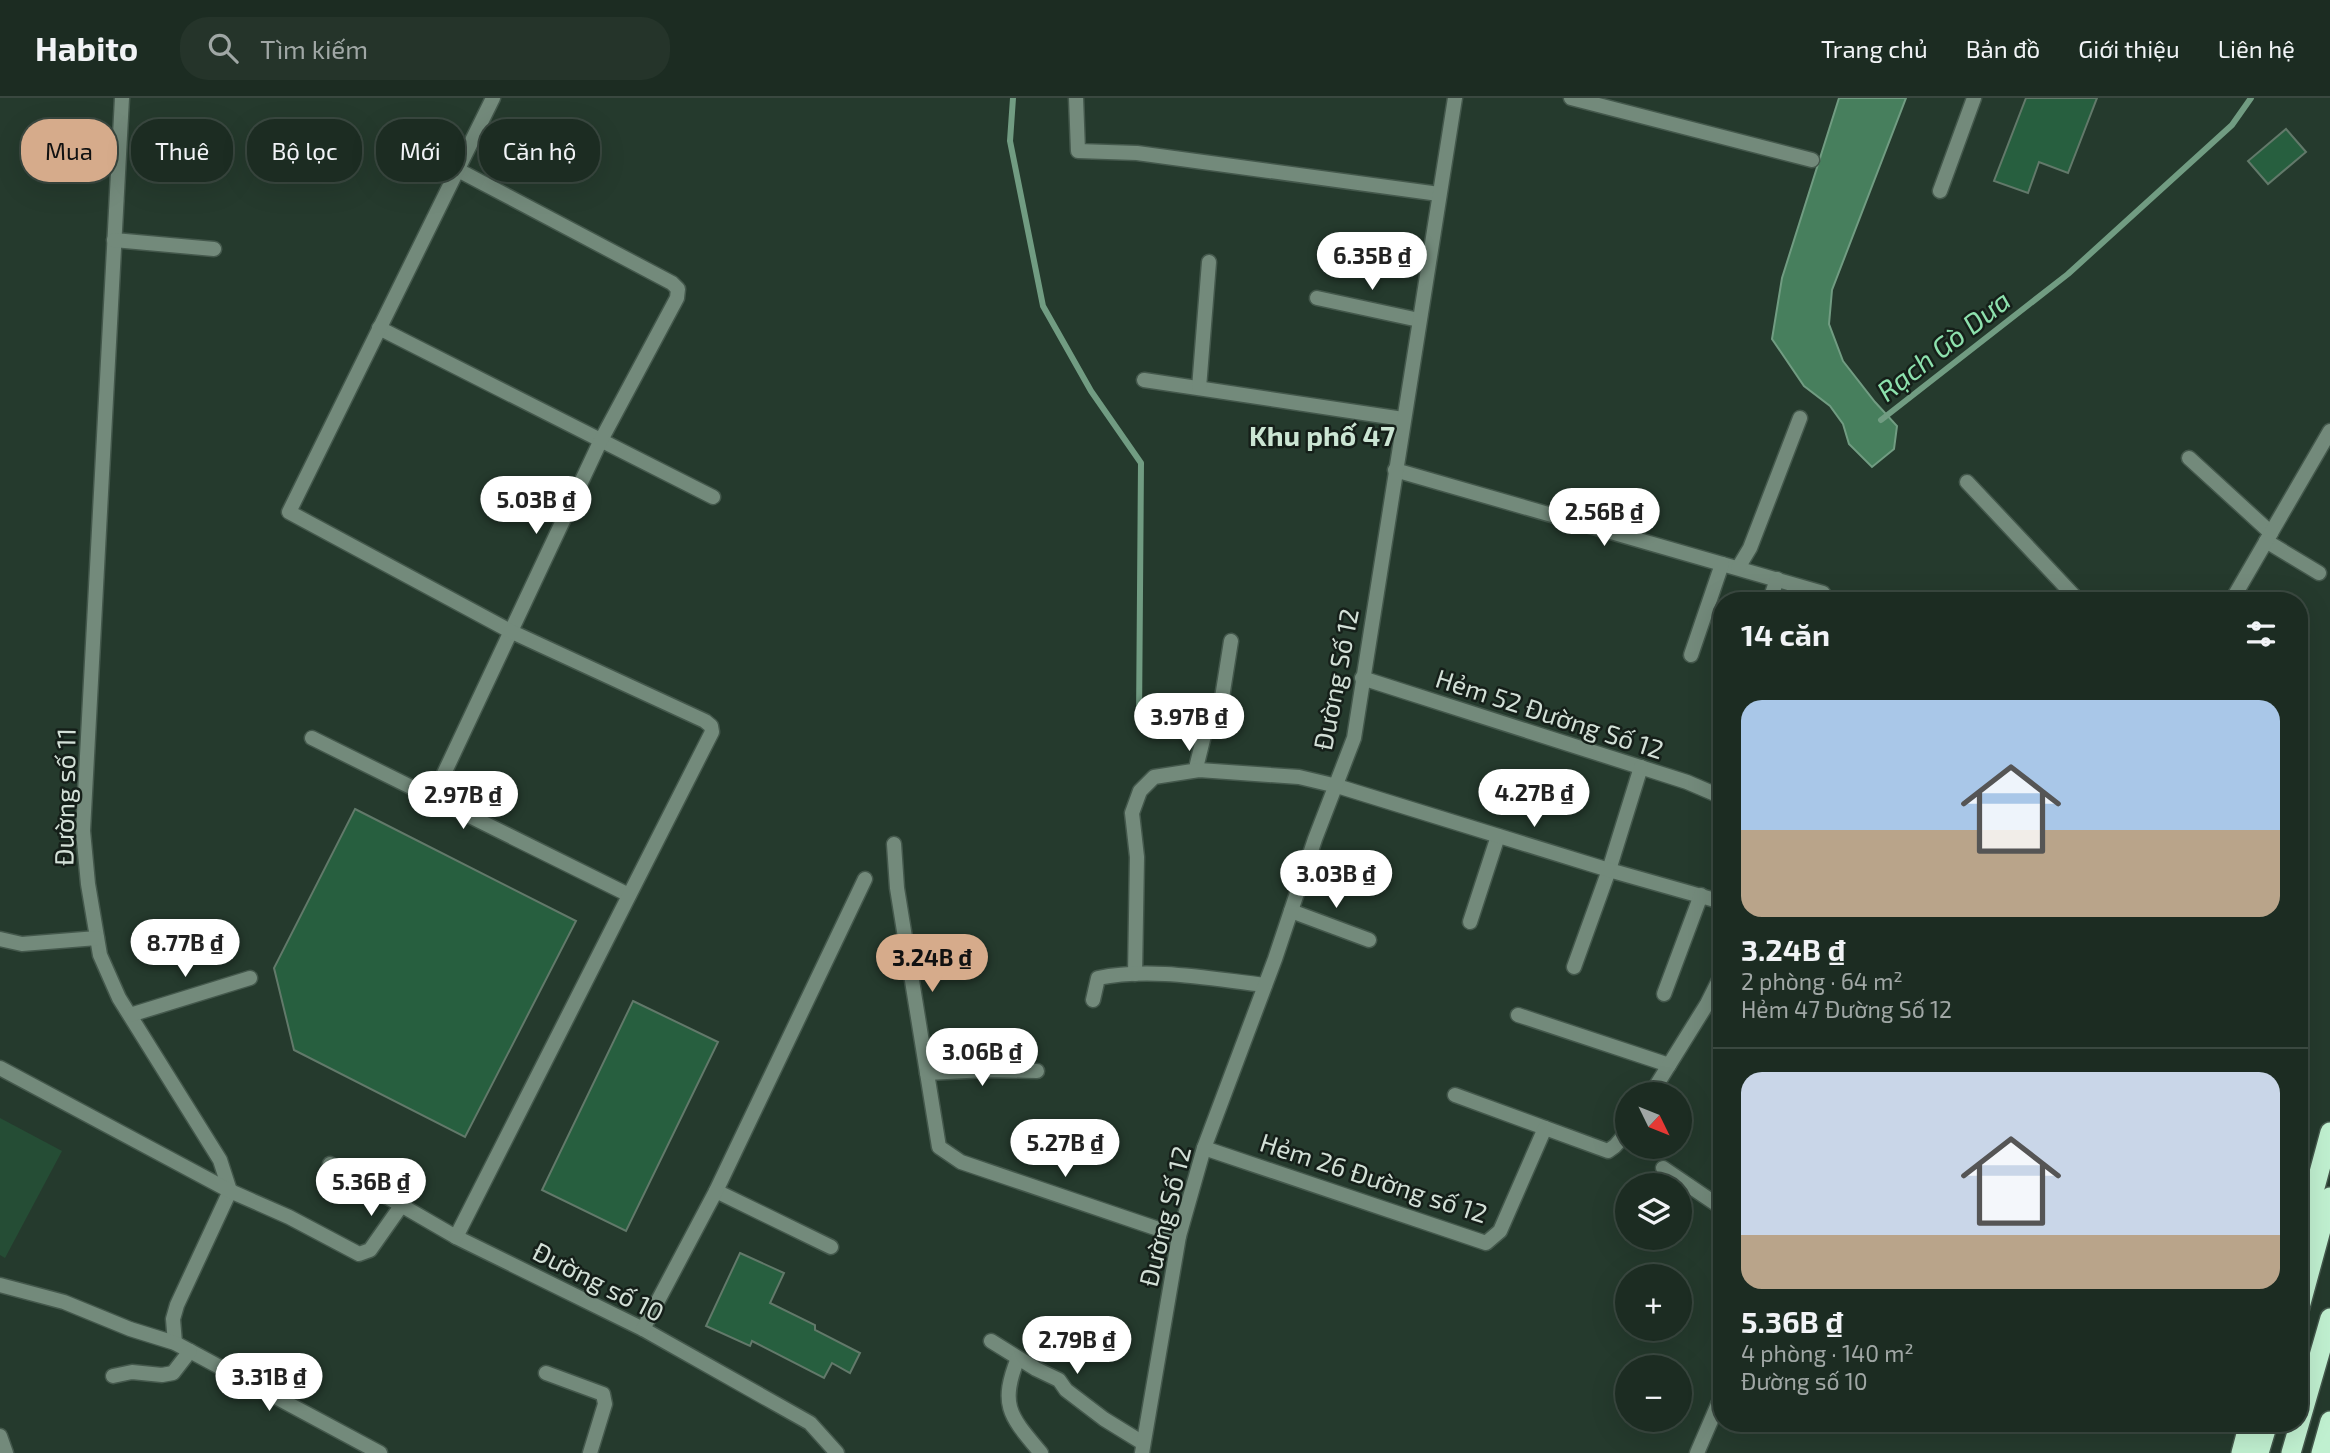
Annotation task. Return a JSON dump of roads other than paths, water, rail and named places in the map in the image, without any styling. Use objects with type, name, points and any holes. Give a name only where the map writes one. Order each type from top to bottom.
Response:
[{"type":"highway","points":[[2308,1213],[2330,1132]]},
{"type":"highway","points":[[2308,1278],[2330,1197]]},
{"type":"highway","points":[[2308,1394],[2330,1318]]},
{"type":"highway","points":[[2321,1453],[2330,1422]]},
{"type":"highway","points":[[2241,1453],[2247,1432]]},
{"type":"highway","points":[[2259,1453],[2265,1432]]},
{"type":"highway","points":[[2291,1453],[2297,1432]]},
{"type":"street","name":"Đường số 11","points":[[122,98],[83,831],[88,884],[100,955],[119,998],[220,1160],[230,1191]]},
{"type":"street","points":[[465,156],[493,98]]},
{"type":"street","points":[[1076,98],[1078,151],[1137,153],[1439,194]]},
{"type":"street","name":"Đường Số 12","points":[[1143,1448],[1179,1236],[1204,1147],[1265,985],[1314,838],[1353,738],[1455,98]]},
{"type":"street","points":[[1571,98],[1812,160]]},
{"type":"street","points":[[1940,191],[1974,98]]},
{"type":"street","points":[[433,797],[600,442],[677,299],[678,289],[672,283],[465,174]]},
{"type":"street","points":[[452,182],[289,512],[510,631],[711,726],[712,732],[456,1237]]},
{"type":"street","points":[[114,240],[214,249]]},
{"type":"street","points":[[1199,388],[1209,262]]},
{"type":"street","points":[[1317,298],[1419,320]]},
{"type":"street","points":[[379,328],[713,497]]},
{"type":"street","points":[[1144,380],[1403,419]]},
{"type":"street","points":[[1738,568],[1750,548],[1800,418]]},
{"type":"street","points":[[2237,592],[2330,431]]},
{"type":"street","points":[[2189,458],[2269,537],[2319,573]]},
{"type":"street","points":[[1395,470],[1820,592]]},
{"type":"street","points":[[1967,482],[2070,592]]},
{"type":"street","points":[[1691,655],[1722,564]]},
{"type":"street","points":[[1773,592],[1777,579]]},
{"type":"street","points":[[1199,770],[1208,719],[1221,704],[1231,642]]},
{"type":"street","name":"Hẻm 52 Đường Số 12","points":[[1362,678],[1687,782],[1713,793]]},
{"type":"street","points":[[312,738],[629,895]]},
{"type":"street","points":[[1574,967],[1609,870],[1641,767]]},
{"type":"street","points":[[1135,974],[1137,857],[1132,813],[1140,790],[1149,780],[1199,770],[1299,777],[1336,786],[1713,899]]},
{"type":"street","points":[[1470,922],[1498,836]]},
{"type":"street","points":[[894,844],[898,888],[939,1147],[961,1162],[1179,1236]]},
{"type":"street","points":[[643,1329],[716,1191],[865,879]]},
{"type":"street","points":[[1664,994],[1700,895]]},
{"type":"street","points":[[1291,911],[1369,940]]},
{"type":"street","points":[[0,939],[22,944],[97,938]]},
{"type":"street","points":[[1093,1000],[1098,978],[1135,974],[1265,985]]},
{"type":"street","points":[[130,1015],[250,978]]},
{"type":"street","points":[[1658,1082],[1713,992]]},
{"type":"street","points":[[1518,1016],[1669,1065]]},
{"type":"street","points":[[0,1068],[230,1191],[289,1217],[359,1254],[370,1250],[401,1206]]},
{"type":"street","points":[[927,1073],[1037,1071]]},
{"type":"street","points":[[1455,1095],[1608,1151],[1615,1146]]},
{"type":"street","name":"Hẻm 26 Đường số 12","points":[[1204,1147],[1486,1243],[1500,1231],[1545,1128]]},
{"type":"street","name":"Đường số 10","points":[[330,1164],[456,1237],[643,1329],[810,1423],[837,1453]]},
{"type":"street","points":[[1663,1168],[1713,1202]]},
{"type":"street","points":[[176,1343],[173,1319],[177,1305],[230,1191]]},
{"type":"street","points":[[716,1191],[831,1247]]},
{"type":"street","points":[[0,1285],[64,1302],[130,1329],[176,1343],[380,1453]]},
{"type":"street","points":[[991,1341],[1059,1380],[1066,1390],[1143,1448]]},
{"type":"street","points":[[114,1376],[132,1372],[162,1376],[173,1373],[190,1351]]},
{"type":"street","points":[[1018,1358],[1009,1380],[1007,1401],[1019,1427],[1041,1453]]},
{"type":"street","points":[[546,1373],[603,1394],[605,1404],[590,1453]]},
{"type":"street","points":[[1696,1453],[1713,1415]]},
{"type":"street","points":[[0,1436],[6,1453]]},
{"type":"waterway","points":[[1013,98],[1010,141],[1043,306],[1091,391],[1141,463],[1139,721]]},
{"type":"waterway","name":"Rạch Gò Dưa","points":[[1881,420],[2068,274],[2232,125],[2251,98]]},
{"type":"district","name":"Khu phố 47","points":[[1322,435]]}]
